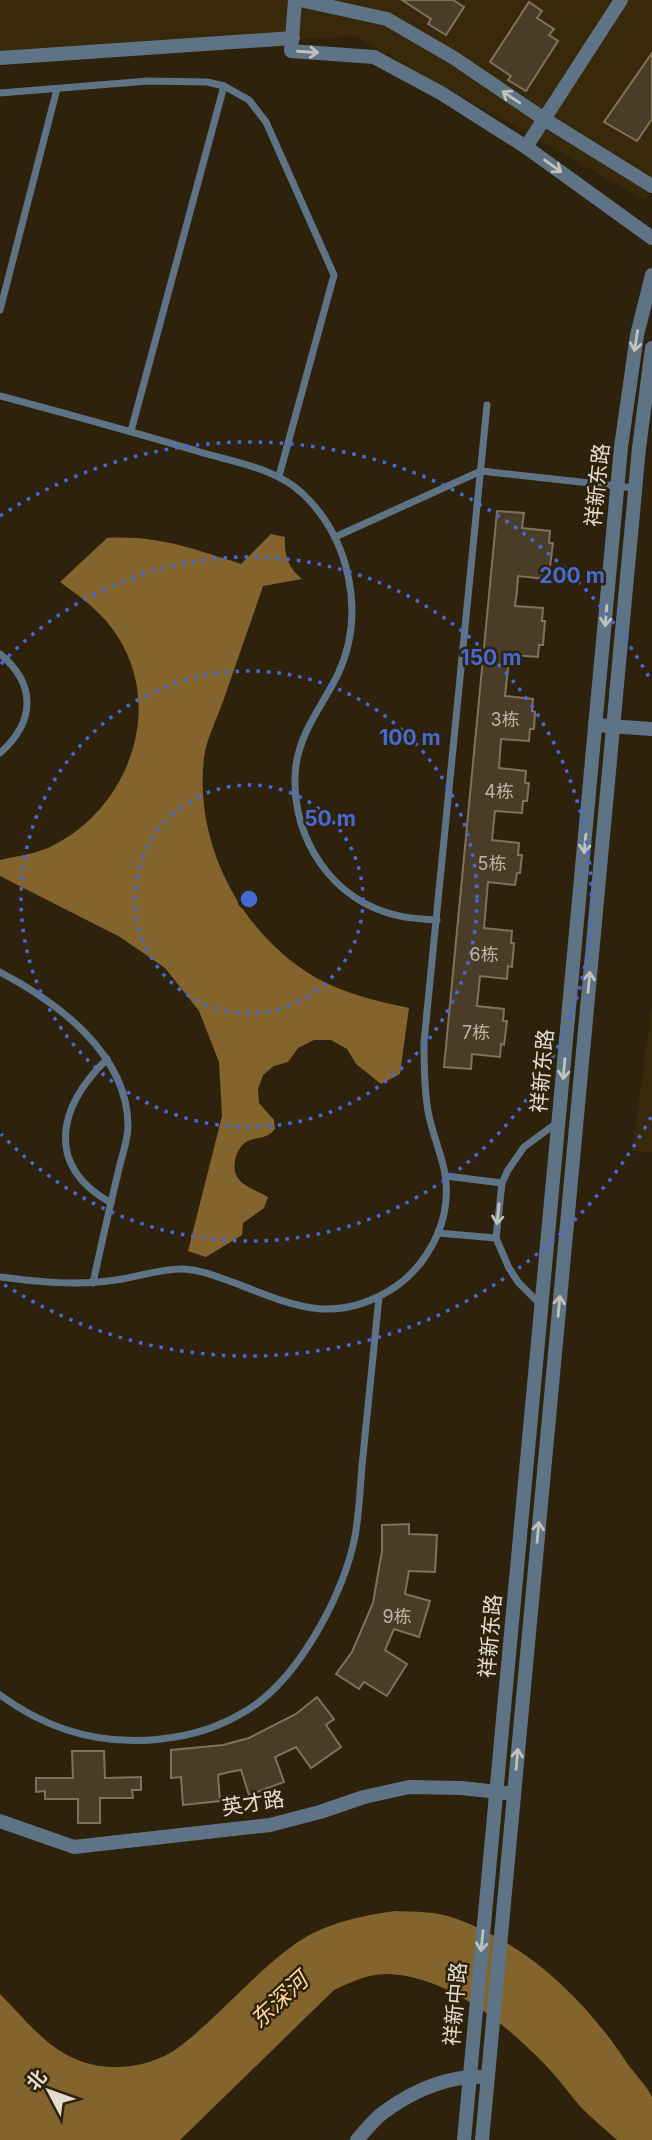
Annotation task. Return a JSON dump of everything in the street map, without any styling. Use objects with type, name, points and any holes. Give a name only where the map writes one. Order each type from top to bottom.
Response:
[{"type":"street","points":[[652,186],[544,119],[454,58],[387,19],[297,0],[290,51],[374,57],[442,93],[526,147],[652,238]]},
{"type":"street","points":[[526,147],[621,0]]},
{"type":"street","points":[[0,58],[293,38]]},
{"type":"street","name":"祥新东路","points":[[489,1873],[618,486],[637,335],[652,275]]},
{"type":"street","name":"祥新东路","points":[[506,1875],[635,488],[652,348]]},
{"type":"street","points":[[595,725],[652,729]]},
{"type":"street","name":"英才路","points":[[0,1821],[74,1847],[270,1825],[364,1797],[409,1787],[461,1788],[514,1794]]},
{"type":"street","name":"祥新中路","points":[[464,2140],[489,1873]]},
{"type":"street","name":"祥新中路","points":[[482,2140],[506,1875]]},
{"type":"street","points":[[357,2140],[383,2113],[411,2096],[444,2081],[470,2075],[487,2077]]},
{"type":"lane","points":[[0,93],[148,81],[207,82],[224,86],[249,100],[267,122],[334,275],[279,476]]},
{"type":"lane","points":[[131,431],[224,86]]},
{"type":"lane","points":[[0,310],[57,89]]},
{"type":"lane","points":[[0,397],[131,431],[279,476],[301,493],[320,513],[335,537],[345,563],[351,590],[352,618],[348,646],[339,673],[312,718],[302,741],[296,764],[298,816],[307,841],[320,864],[338,884],[360,901],[384,912],[410,919],[437,920]]},
{"type":"lane","points":[[0,1277],[50,1283],[93,1283],[161,1270],[185,1269],[208,1273],[292,1306],[351,1307],[379,1297],[404,1281],[424,1259],[438,1233],[447,1196],[442,1155],[428,1113],[424,1066],[487,405]]},
{"type":"lane","points":[[335,537],[481,471],[635,488]]},
{"type":"lane","points":[[0,654],[13,665],[24,683],[28,702],[20,731],[15,740],[0,753]]},
{"type":"lane","points":[[0,972],[72,1019],[94,1041],[107,1059],[123,1096],[128,1126],[93,1283]]},
{"type":"lane","points":[[107,1059],[90,1075],[77,1094],[64,1137],[68,1158],[78,1177],[92,1192],[111,1203]]},
{"type":"lane","points":[[541,1305],[514,1275],[496,1238],[502,1183],[508,1170],[524,1146],[559,1121]]},
{"type":"lane","points":[[446,1176],[502,1183]]},
{"type":"lane","points":[[438,1233],[496,1238]]},
{"type":"lane","points":[[0,1695],[21,1710],[52,1726],[85,1736],[119,1741],[154,1741],[188,1735],[221,1724],[252,1708],[282,1680],[307,1648],[328,1614],[344,1576],[355,1536],[379,1297]]},
{"type":"shaded area","points":[[0,0],[652,0],[652,191],[645,200],[355,36],[0,57]]},
{"type":"shaded area","points":[[652,1004],[652,1152],[632,1151]]},
{"type":"water","points":[[271,534],[285,537],[288,561],[302,579],[263,586],[209,739],[204,758],[203,790],[215,853],[227,882],[244,910],[264,935],[287,957],[313,976],[347,992],[409,1008],[400,1074],[381,1084],[356,1064],[347,1049],[331,1040],[314,1040],[298,1048],[288,1062],[274,1066],[263,1075],[258,1089],[259,1103],[274,1120],[275,1129],[269,1135],[250,1140],[240,1148],[235,1169],[239,1180],[268,1197],[264,1208],[243,1223],[242,1235],[206,1257],[188,1251],[222,1116],[219,1062],[199,1011],[165,968],[120,937],[0,876],[0,860],[52,846],[78,829],[101,808],[118,783],[131,755],[138,726],[138,696],[132,666],[118,637],[99,613],[60,582],[107,538],[159,541],[241,564]]},
{"type":"water","name":"东深河","points":[[395,1911],[425,1912],[454,1918],[505,1942],[552,1976],[592,2017],[650,2093],[652,2140],[617,2140],[583,2109],[518,2038],[499,2022],[457,1995],[412,1977],[382,1974],[354,1981],[334,1990],[180,2140],[0,2140],[0,1994],[40,2035],[67,2055],[94,2065],[139,2065],[167,2055],[179,2047],[265,1968],[306,1937],[343,1922]]},
{"type":"building","points":[[402,0],[453,0],[464,7],[446,35],[428,24],[431,19]]},
{"type":"building","points":[[529,2],[542,11],[537,18],[554,29],[549,35],[558,41],[526,91],[508,80],[511,76],[490,62]]},
{"type":"building","points":[[652,53],[652,119],[637,141],[604,122]]},
{"type":"building","points":[[497,511],[524,513],[522,528],[550,531],[549,543],[553,543],[550,567],[547,567],[545,579],[518,576],[515,606],[543,608],[543,645],[539,645],[538,657],[511,655],[508,669],[505,696],[533,699],[534,729],[530,729],[529,741],[501,739],[499,768],[526,771],[525,783],[529,783],[527,801],[523,801],[522,813],[495,811],[492,840],[519,843],[518,855],[522,855],[520,873],[517,873],[515,885],[488,882],[484,928],[512,931],[512,967],[508,966],[507,979],[480,976],[477,1006],[504,1009],[503,1021],[507,1021],[500,1057],[472,1054],[471,1069],[444,1067]]},
{"type":"building","points":[[409,1524],[409,1534],[437,1535],[435,1572],[409,1571],[405,1594],[430,1601],[419,1637],[394,1629],[385,1650],[407,1664],[387,1696],[364,1682],[359,1689],[336,1674],[352,1652],[373,1603],[382,1551],[382,1525]]},
{"type":"building","points":[[317,1697],[334,1719],[326,1725],[341,1747],[311,1768],[296,1747],[275,1757],[284,1782],[249,1795],[241,1770],[218,1775],[220,1801],[183,1805],[181,1777],[171,1778],[171,1750],[223,1745],[249,1738],[296,1714]]},
{"type":"building","points":[[72,1751],[104,1751],[105,1778],[141,1777],[141,1790],[132,1790],[133,1798],[100,1798],[100,1823],[78,1823],[78,1799],[45,1799],[45,1791],[36,1792],[36,1778],[73,1778]]}]
